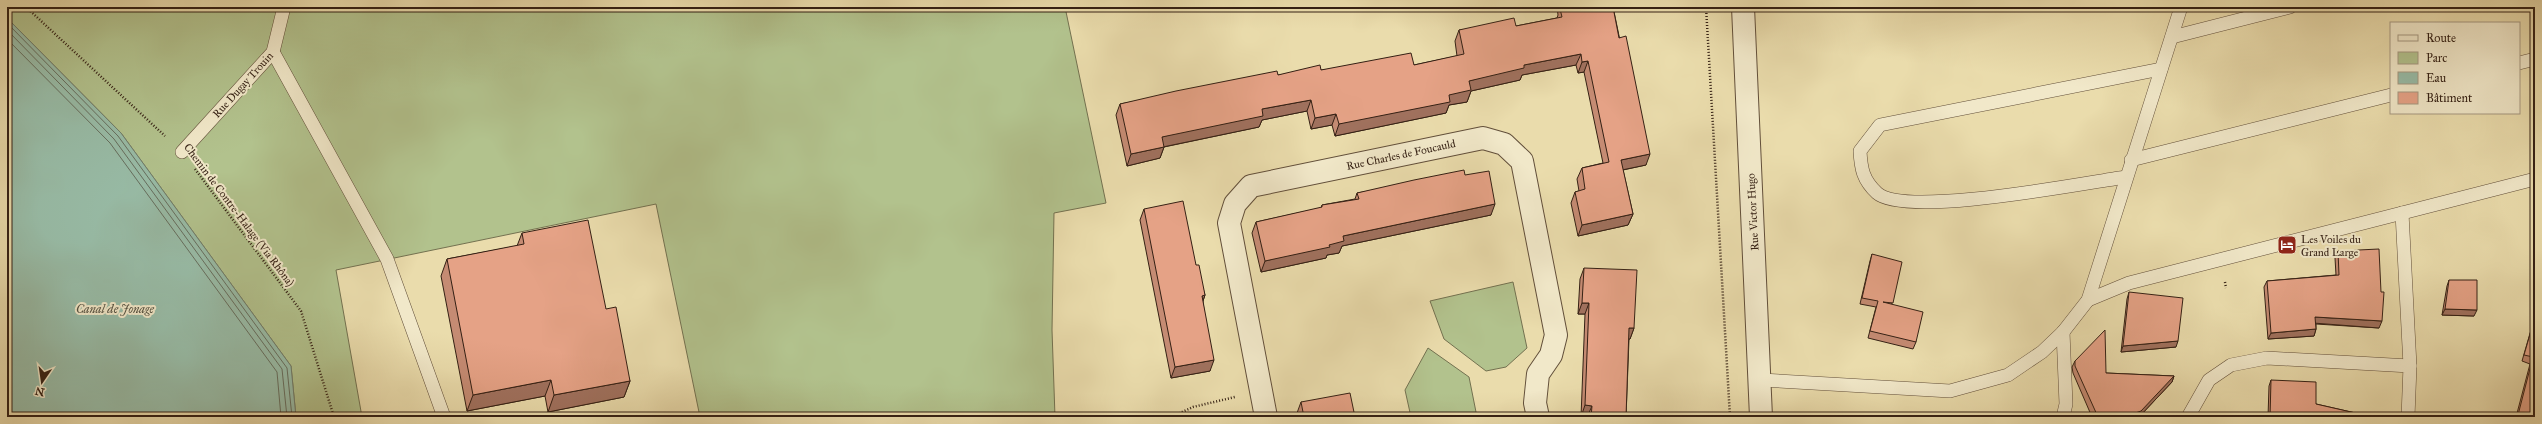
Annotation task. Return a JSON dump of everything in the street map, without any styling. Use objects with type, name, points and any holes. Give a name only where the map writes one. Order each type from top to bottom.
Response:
[{"type":"street","name":"Rue Victor Hugo","points":[[1743,7],[1761,380],[1761,417]]},
{"type":"street","name":"Rue Charles de Foucauld","points":[[1266,417],[1229,223],[1234,204],[1251,186],[1483,138],[1504,144],[1522,161],[1556,334],[1551,355],[1538,374],[1535,403],[1538,417]]},
{"type":"lane","name":"Rue Dugay Trouin","points":[[182,152],[273,52],[284,7]]},
{"type":"lane","points":[[1761,380],[1950,391],[2008,375],[2042,352],[2063,332],[2088,300],[2131,160],[2181,7]]},
{"type":"lane","points":[[2172,37],[2290,7]]},
{"type":"lane","points":[[273,52],[387,259],[444,417]]},
{"type":"lane","points":[[2520,63],[2535,59]]},
{"type":"lane","points":[[2126,177],[1962,201],[1911,204],[1878,194],[1861,172],[1860,151],[1880,125],[2161,69]]},
{"type":"lane","points":[[2131,160],[2390,95]]},
{"type":"lane","points":[[2088,300],[2129,283],[2535,179]]},
{"type":"lane","points":[[2402,213],[2410,366],[2408,417]]},
{"type":"lane","points":[[2063,332],[2066,404],[2063,417]]},
{"type":"lane","points":[[2188,417],[2209,380],[2231,365],[2267,358],[2410,366]]},
{"type":"path","name":"Chemin de Contre-Halage (Via Rhôna)","points":[[26,7],[182,152],[301,311],[334,417]]},
{"type":"path","points":[[1706,7],[1730,417]]},
{"type":"path","points":[[1172,417],[1193,407],[1261,391]]},
{"type":"green space","points":[[7,7],[1065,7],[1106,203],[1054,213],[1052,330],[1055,417],[700,417],[656,204],[336,270],[362,417],[296,417],[291,366],[121,133],[7,18]]},
{"type":"green space","points":[[1513,282],[1527,348],[1506,367],[1486,371],[1444,339],[1430,301]]},
{"type":"green space","points":[[1428,348],[1469,377],[1477,417],[1411,417],[1405,390]]},
{"type":"water","name":"Canal de Jonage","points":[[7,18],[121,133],[291,366],[296,417],[7,417]]},
{"type":"building","points":[[1563,7],[1613,7],[1619,38],[1626,36],[1650,154],[1621,160],[1633,214],[1582,225],[1575,192],[1585,189],[1582,168],[1609,162],[1588,61],[1582,62],[1581,54],[1524,65],[1524,68],[1469,81],[1471,90],[1449,95],[1450,102],[1339,124],[1336,114],[1315,118],[1311,100],[1262,109],[1263,116],[1162,137],[1164,147],[1131,154],[1120,104],[1176,91],[1277,71],[1278,75],[1320,65],[1321,70],[1411,53],[1414,65],[1464,54],[1459,30],[1514,18],[1516,26],[1562,17],[1560,9]]},
{"type":"building","points":[[1464,170],[1465,175],[1489,171],[1495,204],[1343,236],[1344,241],[1329,245],[1330,247],[1265,261],[1256,222],[1322,207],[1322,205],[1359,199],[1357,193]]},
{"type":"building","points":[[1183,201],[1196,265],[1199,265],[1205,295],[1202,296],[1214,360],[1175,367],[1144,209]]},
{"type":"building","points":[[588,220],[606,309],[616,307],[630,381],[554,395],[551,380],[473,395],[447,259],[524,244],[522,233]]},
{"type":"building","points":[[2379,249],[2381,292],[2384,292],[2382,321],[2315,317],[2316,329],[2271,333],[2267,281],[2339,275],[2338,251]]},
{"type":"building","points":[[1872,254],[1902,262],[1893,303],[1883,302],[1923,312],[1916,342],[1870,331],[1878,301],[1862,298]]},
{"type":"building","points":[[1584,268],[1637,270],[1634,328],[1629,328],[1626,417],[1591,417],[1592,406],[1585,405],[1589,303],[1582,303]]},
{"type":"building","points":[[2449,280],[2477,280],[2477,310],[2445,309]]},
{"type":"building","points":[[2129,292],[2183,298],[2178,341],[2123,346]]},
{"type":"building","points":[[2535,317],[2535,417],[2527,417],[2518,415],[2533,357],[2524,355]]},
{"type":"building","points":[[2105,330],[2106,373],[2174,376],[2141,411],[2124,417],[2098,417],[2075,366],[2075,361]]},
{"type":"building","points":[[2271,380],[2316,382],[2316,404],[2373,417],[2270,417]]},
{"type":"building","points":[[1350,393],[1355,417],[1304,417],[1301,402]]},
{"type":"place","name":"Les Voiles du Grand Large","points":[[2287,245]]}]
